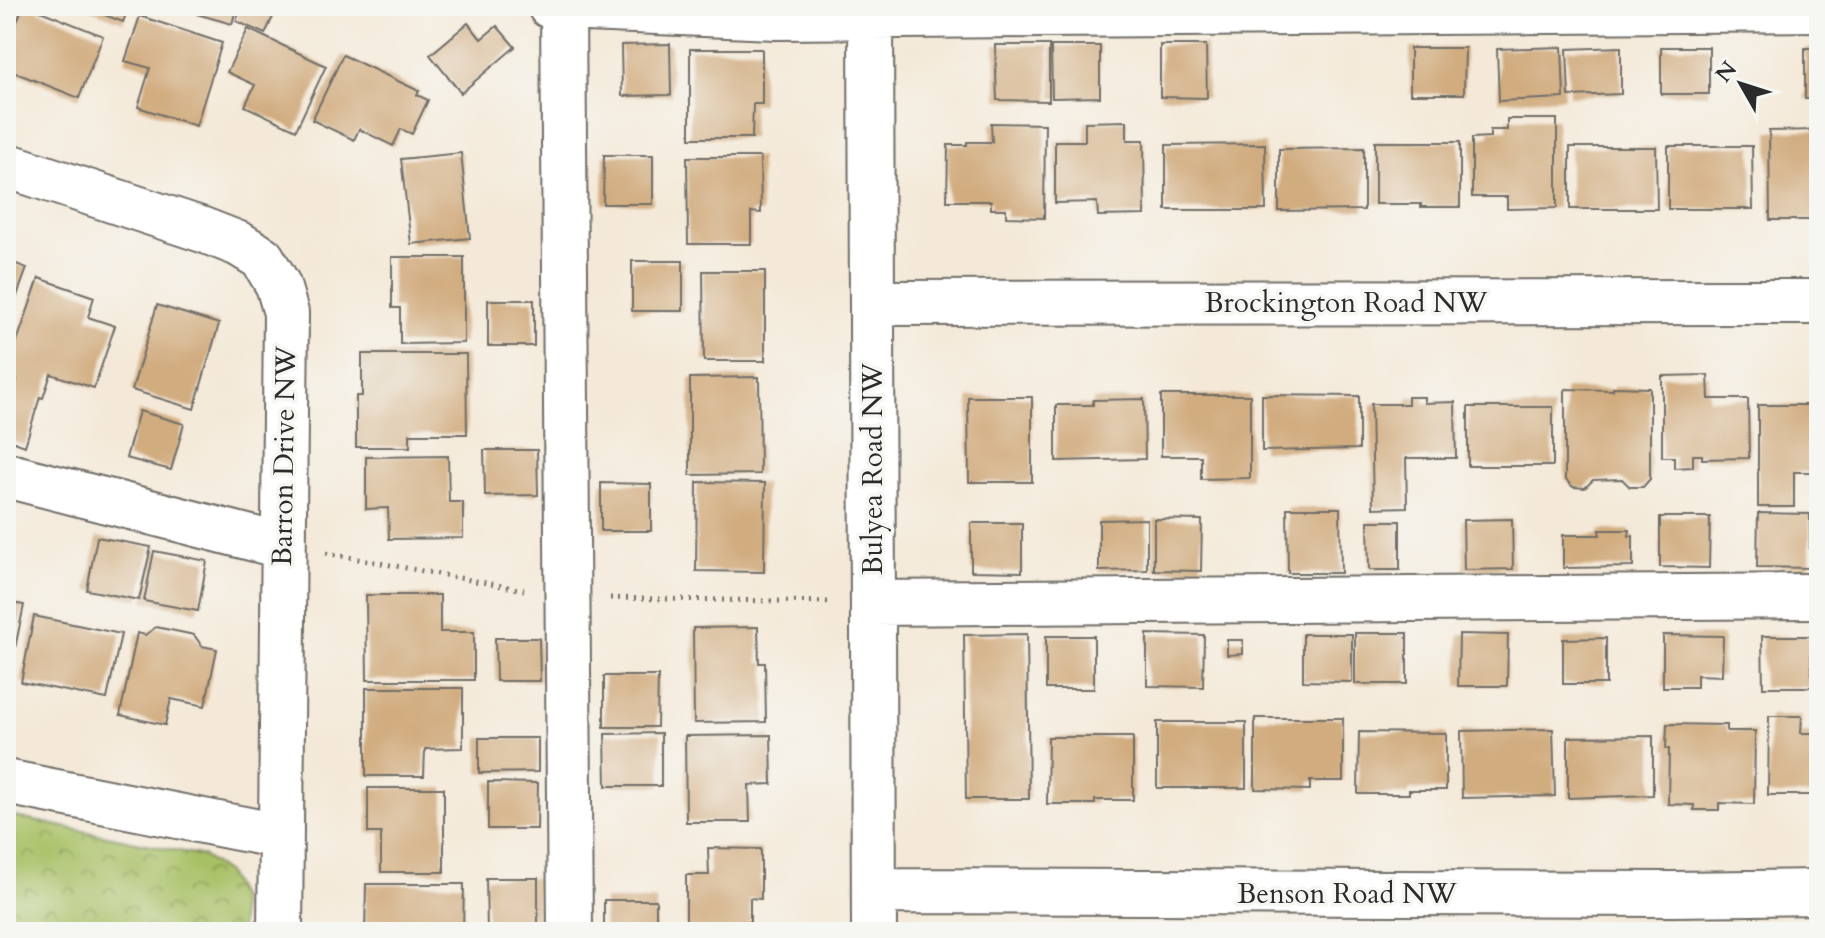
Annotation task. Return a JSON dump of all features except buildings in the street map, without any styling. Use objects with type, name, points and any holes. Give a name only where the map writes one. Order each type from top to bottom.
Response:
[{"type":"street","points":[[570,932],[556,7],[776,17],[871,11],[1819,9]]},
{"type":"street","name":"Bulyea Road NW","points":[[871,11],[874,911]]},
{"type":"street","name":"Barron Drive NW","points":[[6,165],[239,244],[262,258],[278,285],[286,313],[280,932]]},
{"type":"street","name":"Brockington Road NW","points":[[872,303],[1819,302]]},
{"type":"street","points":[[6,475],[282,546]]},
{"type":"street","points":[[873,603],[1819,596]]},
{"type":"street","points":[[6,782],[279,836]]},
{"type":"street","name":"Benson Road NW","points":[[874,911],[1819,892]]},
{"type":"green space","points":[[6,815],[203,856],[227,873],[240,899],[241,932],[6,932]]}]
